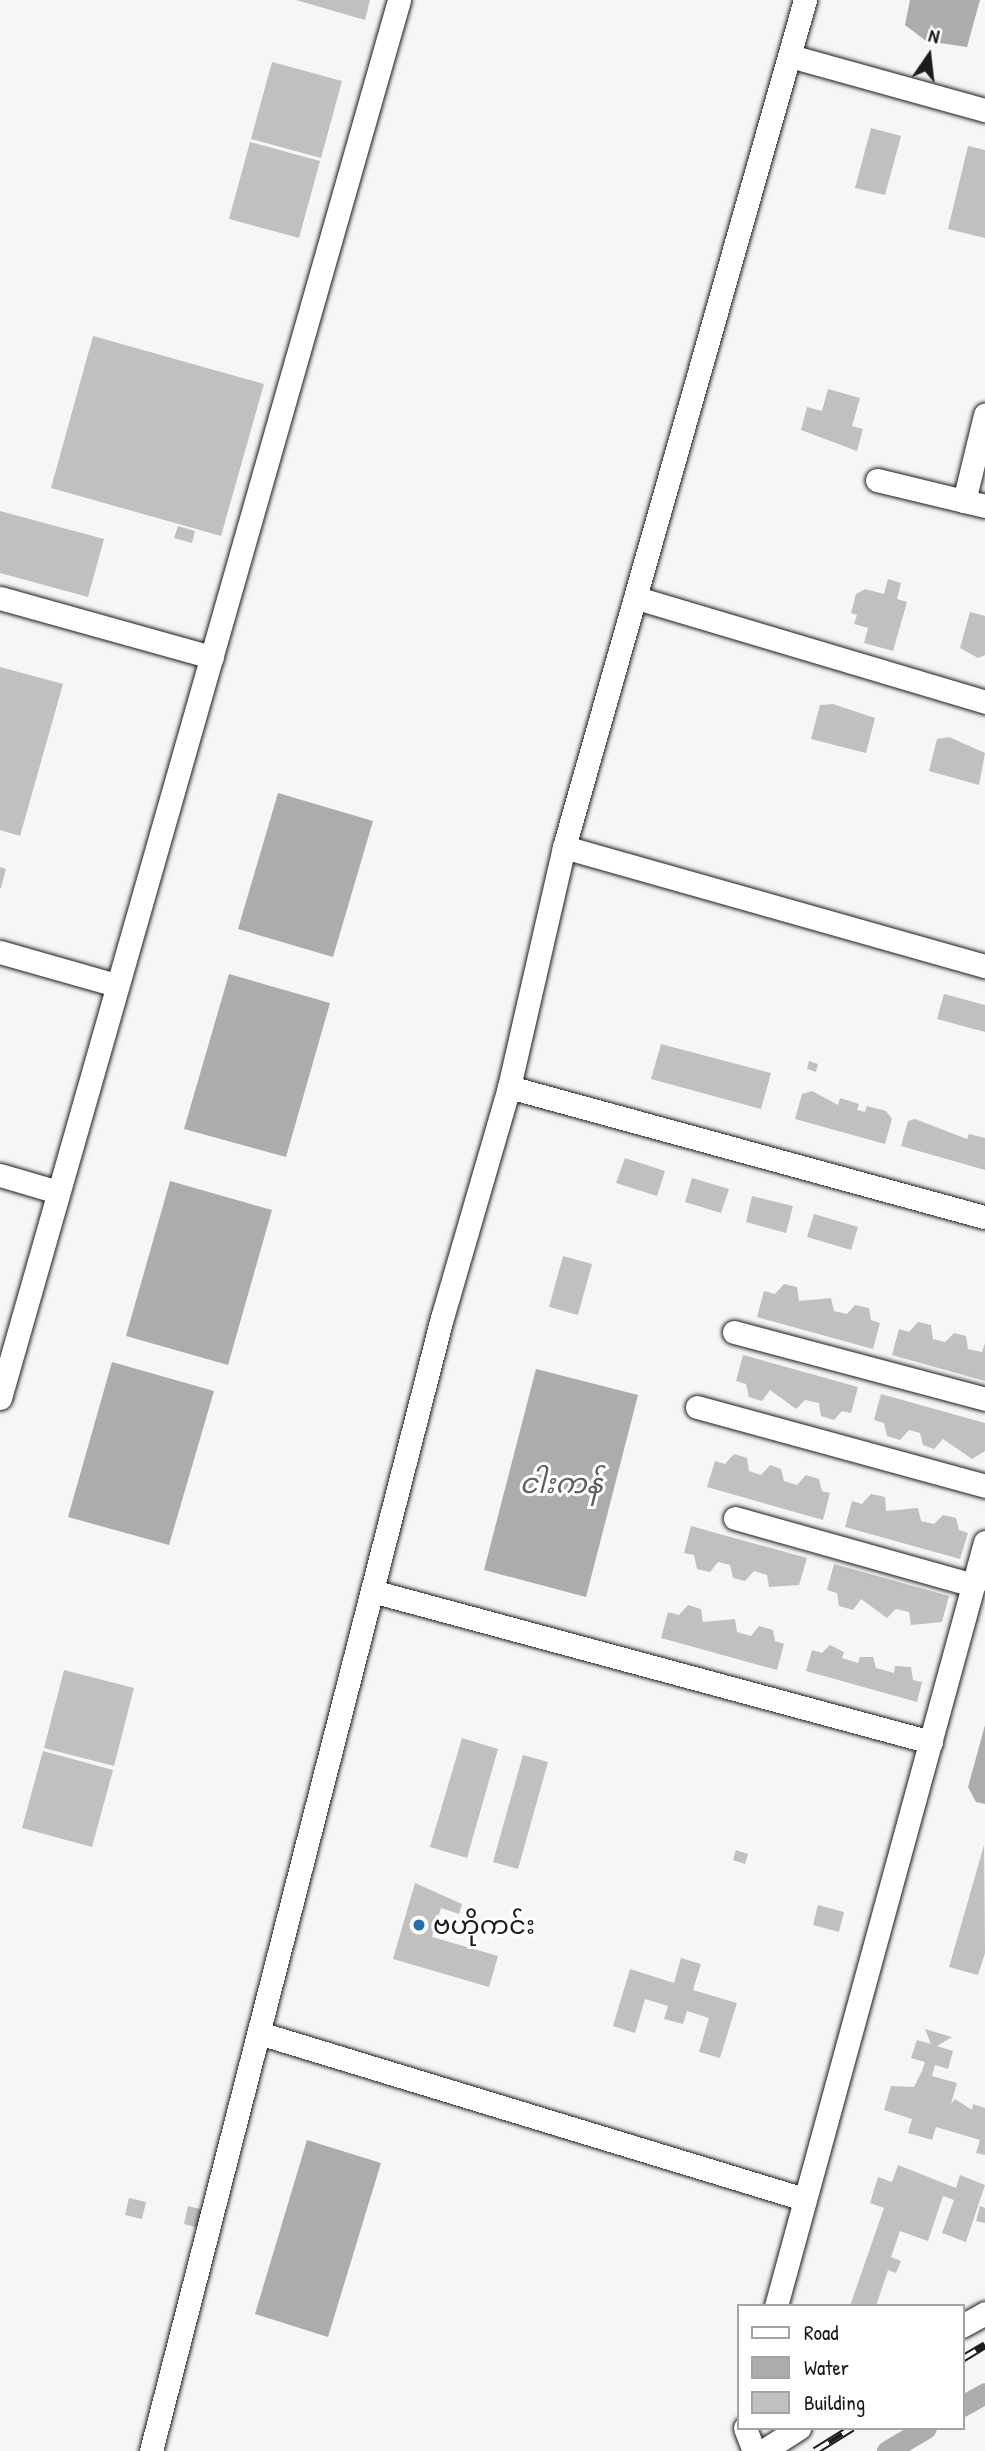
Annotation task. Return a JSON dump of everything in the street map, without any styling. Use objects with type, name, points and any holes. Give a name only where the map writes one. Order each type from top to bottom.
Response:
[{"type":"street","points":[[0,1398],[399,0]]},
{"type":"street","points":[[151,2451],[372,1591],[509,1087],[564,847],[805,0]]},
{"type":"street","points":[[790,56],[985,110]]},
{"type":"street","points":[[877,480],[975,504],[985,415]]},
{"type":"street","points":[[0,598],[212,657]]},
{"type":"street","points":[[637,598],[985,702]]},
{"type":"street","points":[[564,847],[985,966]]},
{"type":"street","points":[[0,952],[116,985]]},
{"type":"street","points":[[509,1087],[985,1217]]},
{"type":"street","points":[[0,1175],[58,1192]]},
{"type":"street","points":[[734,1332],[985,1399]]},
{"type":"street","points":[[697,1407],[985,1486]]},
{"type":"street","points":[[735,1518],[974,1586]]},
{"type":"street","points":[[777,2304],[985,1542]]},
{"type":"street","points":[[372,1591],[930,1742]]},
{"type":"street","points":[[259,2033],[804,2199]]},
{"type":"street","points":[[964,2325],[985,2313]]},
{"type":"street","points":[[746,2430],[754,2451]]},
{"type":"street","points":[[763,2451],[796,2430]]},
{"type":"water","points":[[910,0],[980,0],[967,47],[926,41],[905,25]]},
{"type":"water","points":[[278,793],[373,821],[333,957],[238,929]]},
{"type":"water","points":[[229,974],[330,1003],[286,1157],[184,1129]]},
{"type":"water","points":[[170,1181],[272,1210],[228,1365],[126,1336]]},
{"type":"water","points":[[112,1362],[214,1391],[169,1545],[68,1517]]},
{"type":"water","name":"ငါးကန်","points":[[536,1369],[638,1395],[586,1597],[484,1570]]},
{"type":"water","points":[[985,1725],[985,1804],[976,1802],[968,1787]]},
{"type":"water","points":[[307,2140],[381,2163],[328,2337],[255,2314]]},
{"type":"building","points":[[296,0],[370,0],[365,20]]},
{"type":"building","points":[[272,62],[342,81],[321,158],[251,139]]},
{"type":"building","points":[[871,128],[901,136],[885,195],[855,188]]},
{"type":"building","points":[[250,142],[320,161],[299,238],[229,219]]},
{"type":"building","points":[[968,146],[985,150],[985,238],[948,229]]},
{"type":"building","points":[[93,336],[264,384],[221,536],[51,488]]},
{"type":"building","points":[[828,389],[860,398],[852,426],[863,429],[857,451],[801,430],[807,407],[822,411]]},
{"type":"building","points":[[0,511],[104,539],[88,597],[0,573]]},
{"type":"building","points":[[178,526],[195,531],[192,543],[174,538]]},
{"type":"building","points":[[888,579],[901,583],[897,599],[907,602],[893,651],[864,643],[868,628],[854,624],[857,615],[851,613],[856,594],[865,589],[884,594]]},
{"type":"building","points":[[970,612],[985,616],[985,655],[978,658],[960,648]]},
{"type":"building","points":[[0,667],[63,684],[20,836],[0,830]]},
{"type":"building","points":[[833,704],[875,718],[866,753],[811,739],[820,705]]},
{"type":"building","points":[[949,737],[985,753],[979,785],[929,771],[937,739]]},
{"type":"building","points":[[0,867],[6,869],[1,888],[0,888]]},
{"type":"building","points":[[944,994],[985,1005],[985,1032],[937,1019]]},
{"type":"building","points":[[661,1044],[771,1073],[761,1109],[651,1079]]},
{"type":"building","points":[[809,1061],[818,1064],[816,1072],[807,1069]]},
{"type":"building","points":[[812,1091],[838,1105],[840,1098],[859,1104],[857,1110],[865,1112],[867,1106],[886,1111],[892,1119],[885,1144],[795,1119],[802,1094]]},
{"type":"building","points":[[915,1119],[967,1139],[969,1134],[985,1138],[985,1170],[901,1146],[908,1121]]},
{"type":"building","points":[[625,1158],[665,1171],[657,1196],[616,1183]]},
{"type":"building","points":[[692,1178],[729,1189],[721,1213],[685,1202]]},
{"type":"building","points":[[752,1196],[793,1206],[786,1233],[746,1222]]},
{"type":"building","points":[[814,1214],[858,1227],[851,1250],[807,1237]]},
{"type":"building","points":[[563,1256],[592,1264],[578,1315],[549,1307]]},
{"type":"building","points":[[784,1284],[797,1287],[799,1301],[831,1298],[834,1311],[847,1314],[855,1305],[869,1308],[871,1320],[880,1323],[873,1349],[757,1317],[764,1291],[775,1294]]},
{"type":"building","points":[[918,1322],[931,1325],[933,1339],[945,1342],[954,1333],[966,1336],[968,1349],[982,1352],[985,1343],[985,1381],[892,1355],[899,1329],[909,1332]]},
{"type":"building","points":[[743,1355],[858,1387],[851,1413],[842,1411],[834,1420],[821,1416],[819,1403],[805,1400],[796,1409],[770,1390],[762,1401],[749,1397],[746,1384],[736,1381]]},
{"type":"building","points":[[881,1394],[985,1423],[985,1451],[972,1459],[943,1439],[934,1449],[923,1445],[920,1433],[909,1430],[900,1440],[887,1436],[884,1423],[874,1420]]},
{"type":"building","points":[[734,1454],[747,1458],[749,1471],[761,1475],[770,1465],[781,1469],[784,1481],[797,1485],[806,1475],[819,1479],[822,1491],[830,1493],[823,1520],[707,1487],[715,1461],[725,1464]]},
{"type":"building","points":[[871,1494],[885,1497],[886,1511],[918,1508],[921,1521],[934,1524],[943,1515],[956,1518],[959,1530],[968,1533],[960,1559],[845,1527],[852,1501],[862,1504]]},
{"type":"building","points":[[691,1526],[807,1558],[799,1585],[769,1587],[767,1575],[754,1571],[745,1581],[733,1578],[730,1565],[718,1562],[710,1572],[697,1569],[694,1555],[684,1553]]},
{"type":"building","points":[[834,1564],[949,1596],[942,1622],[911,1625],[909,1612],[896,1609],[887,1618],[861,1599],[853,1610],[839,1606],[837,1593],[827,1590]]},
{"type":"building","points":[[688,1605],[701,1609],[703,1622],[735,1619],[737,1632],[751,1636],[759,1626],[773,1630],[775,1641],[784,1644],[777,1670],[661,1638],[668,1612],[679,1615]]},
{"type":"building","points":[[830,1645],[844,1652],[842,1658],[858,1663],[860,1657],[873,1657],[876,1668],[894,1673],[895,1666],[911,1667],[913,1680],[922,1682],[917,1702],[806,1671],[812,1650],[822,1653]]},
{"type":"building","points":[[64,1670],[134,1688],[114,1766],[44,1748]]},
{"type":"building","points":[[462,1738],[498,1749],[467,1858],[430,1847]]},
{"type":"building","points":[[43,1751],[113,1770],[92,1847],[22,1828]]},
{"type":"building","points":[[523,1755],[548,1762],[518,1869],[493,1862]]},
{"type":"building","points":[[984,1845],[985,1953],[978,1975],[949,1967]]},
{"type":"building","points":[[736,1850],[748,1854],[745,1864],[733,1860]]},
{"type":"building","name":"ဗဟိုကင်း","points":[[415,1883],[462,1904],[459,1914],[441,1908],[432,1937],[498,1956],[489,1987],[393,1959]]},
{"type":"building","points":[[818,1905],[844,1912],[839,1932],[813,1925]]},
{"type":"building","points":[[681,1958],[701,1964],[693,1990],[737,2003],[720,2058],[699,2052],[709,2018],[687,2011],[683,2024],[664,2019],[668,2006],[645,1999],[635,2033],[613,2026],[630,1969],[674,1983]]},
{"type":"building","points":[[925,2029],[952,2037],[937,2046],[953,2051],[948,2069],[935,2065],[932,2076],[957,2083],[951,2104],[955,2099],[972,2110],[973,2104],[985,2108],[985,2155],[976,2153],[980,2140],[936,2127],[932,2140],[908,2133],[912,2119],[884,2110],[891,2086],[914,2087],[925,2062],[911,2058],[917,2040],[931,2044]]},
{"type":"building","points":[[898,2165],[956,2188],[960,2175],[985,2185],[966,2242],[942,2233],[954,2200],[943,2196],[928,2241],[900,2231],[891,2257],[901,2261],[896,2273],[888,2270],[877,2304],[851,2304],[884,2208],[870,2203],[878,2177],[892,2182]]},
{"type":"building","points":[[129,2198],[146,2202],[142,2219],[125,2215]]},
{"type":"building","points":[[188,2206],[204,2210],[199,2228],[184,2224]]},
{"type":"building","points":[[980,2206],[985,2208],[985,2223],[976,2221]]},
{"type":"waterway","points":[[964,2405],[985,2393]]},
{"type":"waterway","points":[[887,2451],[923,2430]]},
{"type":"railway","points":[[964,2358],[985,2345]]},
{"type":"railway","points":[[815,2451],[849,2430]]},
{"type":"place","name":"ဗဟိုကင်း","points":[[419,1925]]}]
